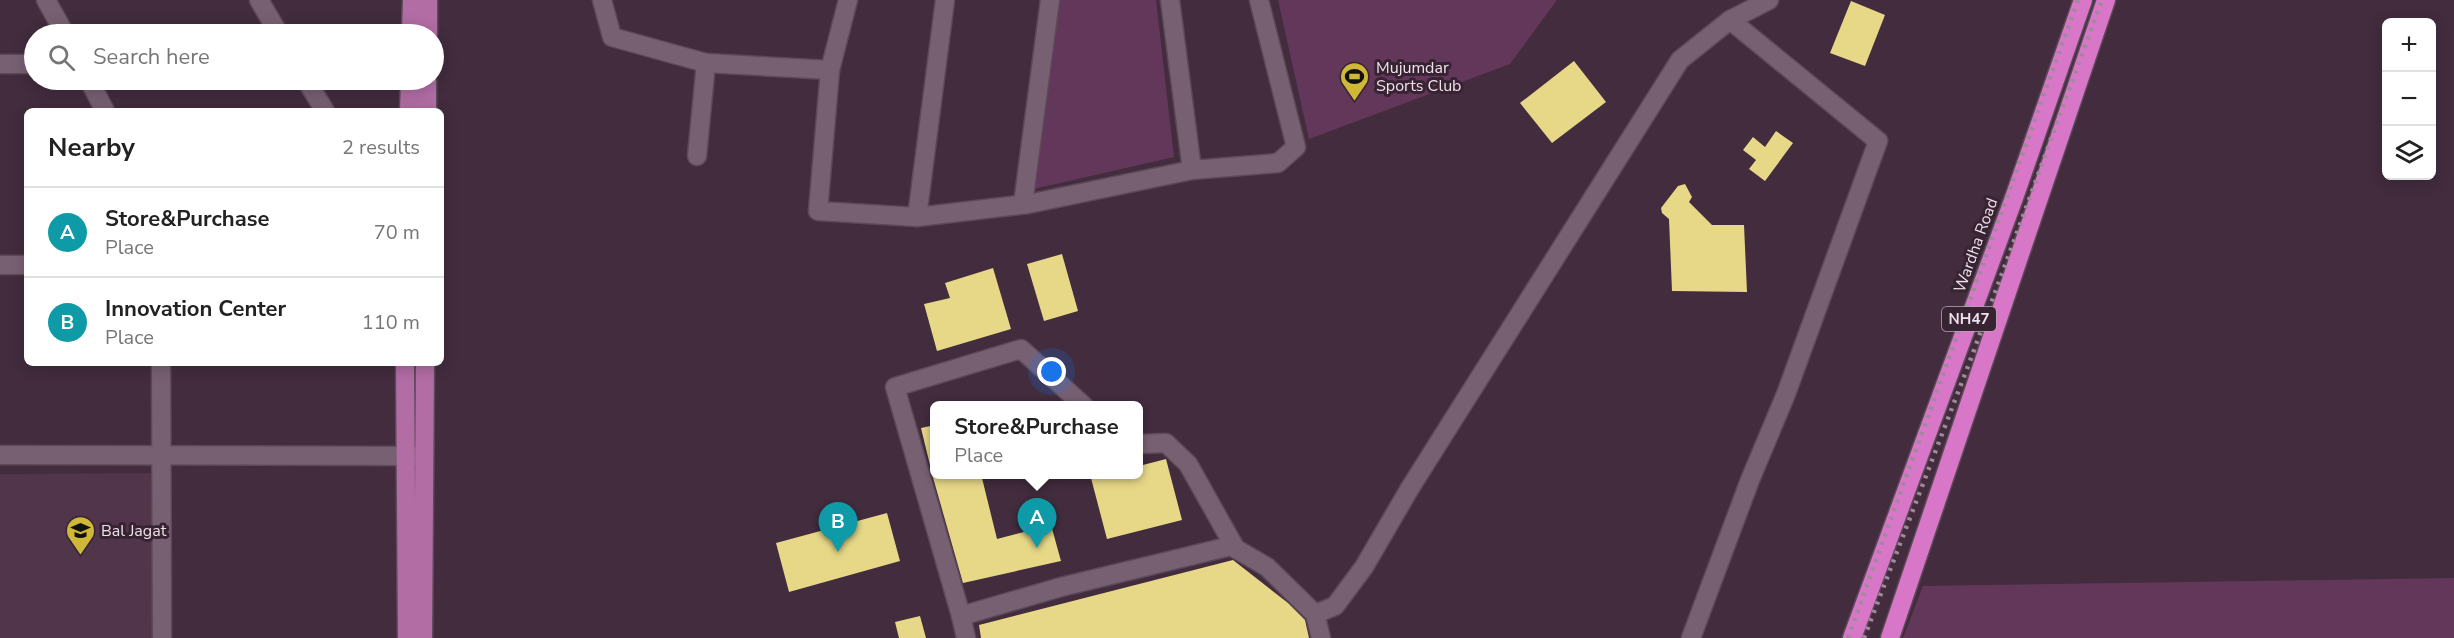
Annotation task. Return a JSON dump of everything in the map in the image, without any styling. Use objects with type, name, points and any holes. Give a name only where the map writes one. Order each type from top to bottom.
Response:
[{"type":"highway","name":"Wardha Road","points":[[1852,638],[2014,198],[2083,0]]},
{"type":"highway","name":"NH47","points":[[1890,638],[2106,0]]},
{"type":"main road","points":[[411,24],[412,0]]},
{"type":"main road","points":[[428,0],[428,24]]},
{"type":"main road","points":[[409,108],[410,90]]},
{"type":"main road","points":[[427,90],[427,108]]},
{"type":"main road","points":[[405,366],[416,456],[423,638]]},
{"type":"main road","points":[[407,638],[416,456],[425,366]]},
{"type":"street","points":[[46,0],[59,24]]},
{"type":"street","points":[[259,0],[273,24]]},
{"type":"street","points":[[602,0],[612,37],[706,63],[830,70]]},
{"type":"street","points":[[848,0],[830,70],[818,210],[917,217],[1023,204],[1192,170],[1278,163],[1296,147],[1259,0]]},
{"type":"street","points":[[917,217],[945,0]]},
{"type":"street","points":[[1023,204],[1050,0]]},
{"type":"street","points":[[1170,0],[1192,170]]},
{"type":"street","points":[[1315,614],[1335,606],[1364,567],[1422,469],[1680,60],[1730,20],[1769,0]]},
{"type":"street","points":[[1691,638],[1750,480],[1786,394],[1878,141],[1730,20]]},
{"type":"street","points":[[697,156],[706,63]]},
{"type":"street","points":[[0,64],[24,64]]},
{"type":"street","points":[[94,90],[103,108]]},
{"type":"street","points":[[312,90],[323,108]]},
{"type":"street","points":[[0,265],[24,265]]},
{"type":"street","points":[[966,638],[895,387],[1021,349],[1080,401]]},
{"type":"street","points":[[161,366],[162,638]]},
{"type":"street","points":[[1143,444],[1166,442],[1188,464],[1234,546],[1267,567],[1315,614],[1321,638]]},
{"type":"street","points":[[0,455],[416,456]]},
{"type":"street","points":[[961,616],[1062,587],[1234,546]]},
{"type":"shaded area","points":[[1060,0],[1156,0],[1174,157],[1034,189]]},
{"type":"shaded area","name":"Mujumdar Sports Club","points":[[1278,0],[1557,0],[1510,64],[1309,139]]},
{"type":"shaded area","name":"Bal Jagat","points":[[162,473],[156,638],[0,638],[0,474]]},
{"type":"shaded area","points":[[2454,578],[2454,638],[1903,638],[1923,586]]},
{"type":"building","points":[[1851,1],[1885,15],[1865,66],[1830,53]]},
{"type":"building","points":[[1574,61],[1606,102],[1552,143],[1520,103]]},
{"type":"building","points":[[1776,131],[1793,143],[1765,181],[1749,169],[1756,160],[1743,150],[1753,137],[1765,147]]},
{"type":"building","points":[[1685,184],[1692,197],[1689,202],[1712,225],[1744,225],[1747,292],[1672,291],[1669,219],[1662,213],[1661,208],[1678,186]]},
{"type":"building","points":[[1062,254],[1078,311],[1044,321],[1027,264]]},
{"type":"building","points":[[993,268],[1011,329],[937,351],[924,304],[950,298],[945,283]]},
{"type":"building","points":[[930,426],[930,465],[921,428]]},
{"type":"building","points":[[1166,459],[1182,520],[1107,539],[1091,479],[1143,479],[1143,465]]},
{"type":"building","points":[[933,479],[982,479],[997,539],[1051,525],[1061,561],[963,583]]},
{"type":"building","points":[[887,513],[900,561],[789,592],[776,543]]},
{"type":"building","points":[[1233,560],[1288,603],[1305,620],[1309,638],[981,638],[979,625]]},
{"type":"building","points":[[920,616],[926,638],[899,638],[895,622]]},
{"type":"railway","points":[[1848,638],[2078,0]]},
{"type":"railway","points":[[1864,638],[1970,361],[2102,0]]},
{"type":"place","name":"Mujumdar Sports Club","points":[[1355,102]]},
{"type":"place","name":"Store&Purchase","points":[[1037,548]]},
{"type":"place","name":"Innovation Center","points":[[838,552]]},
{"type":"place","name":"Bal Jagat","points":[[80,556]]}]
